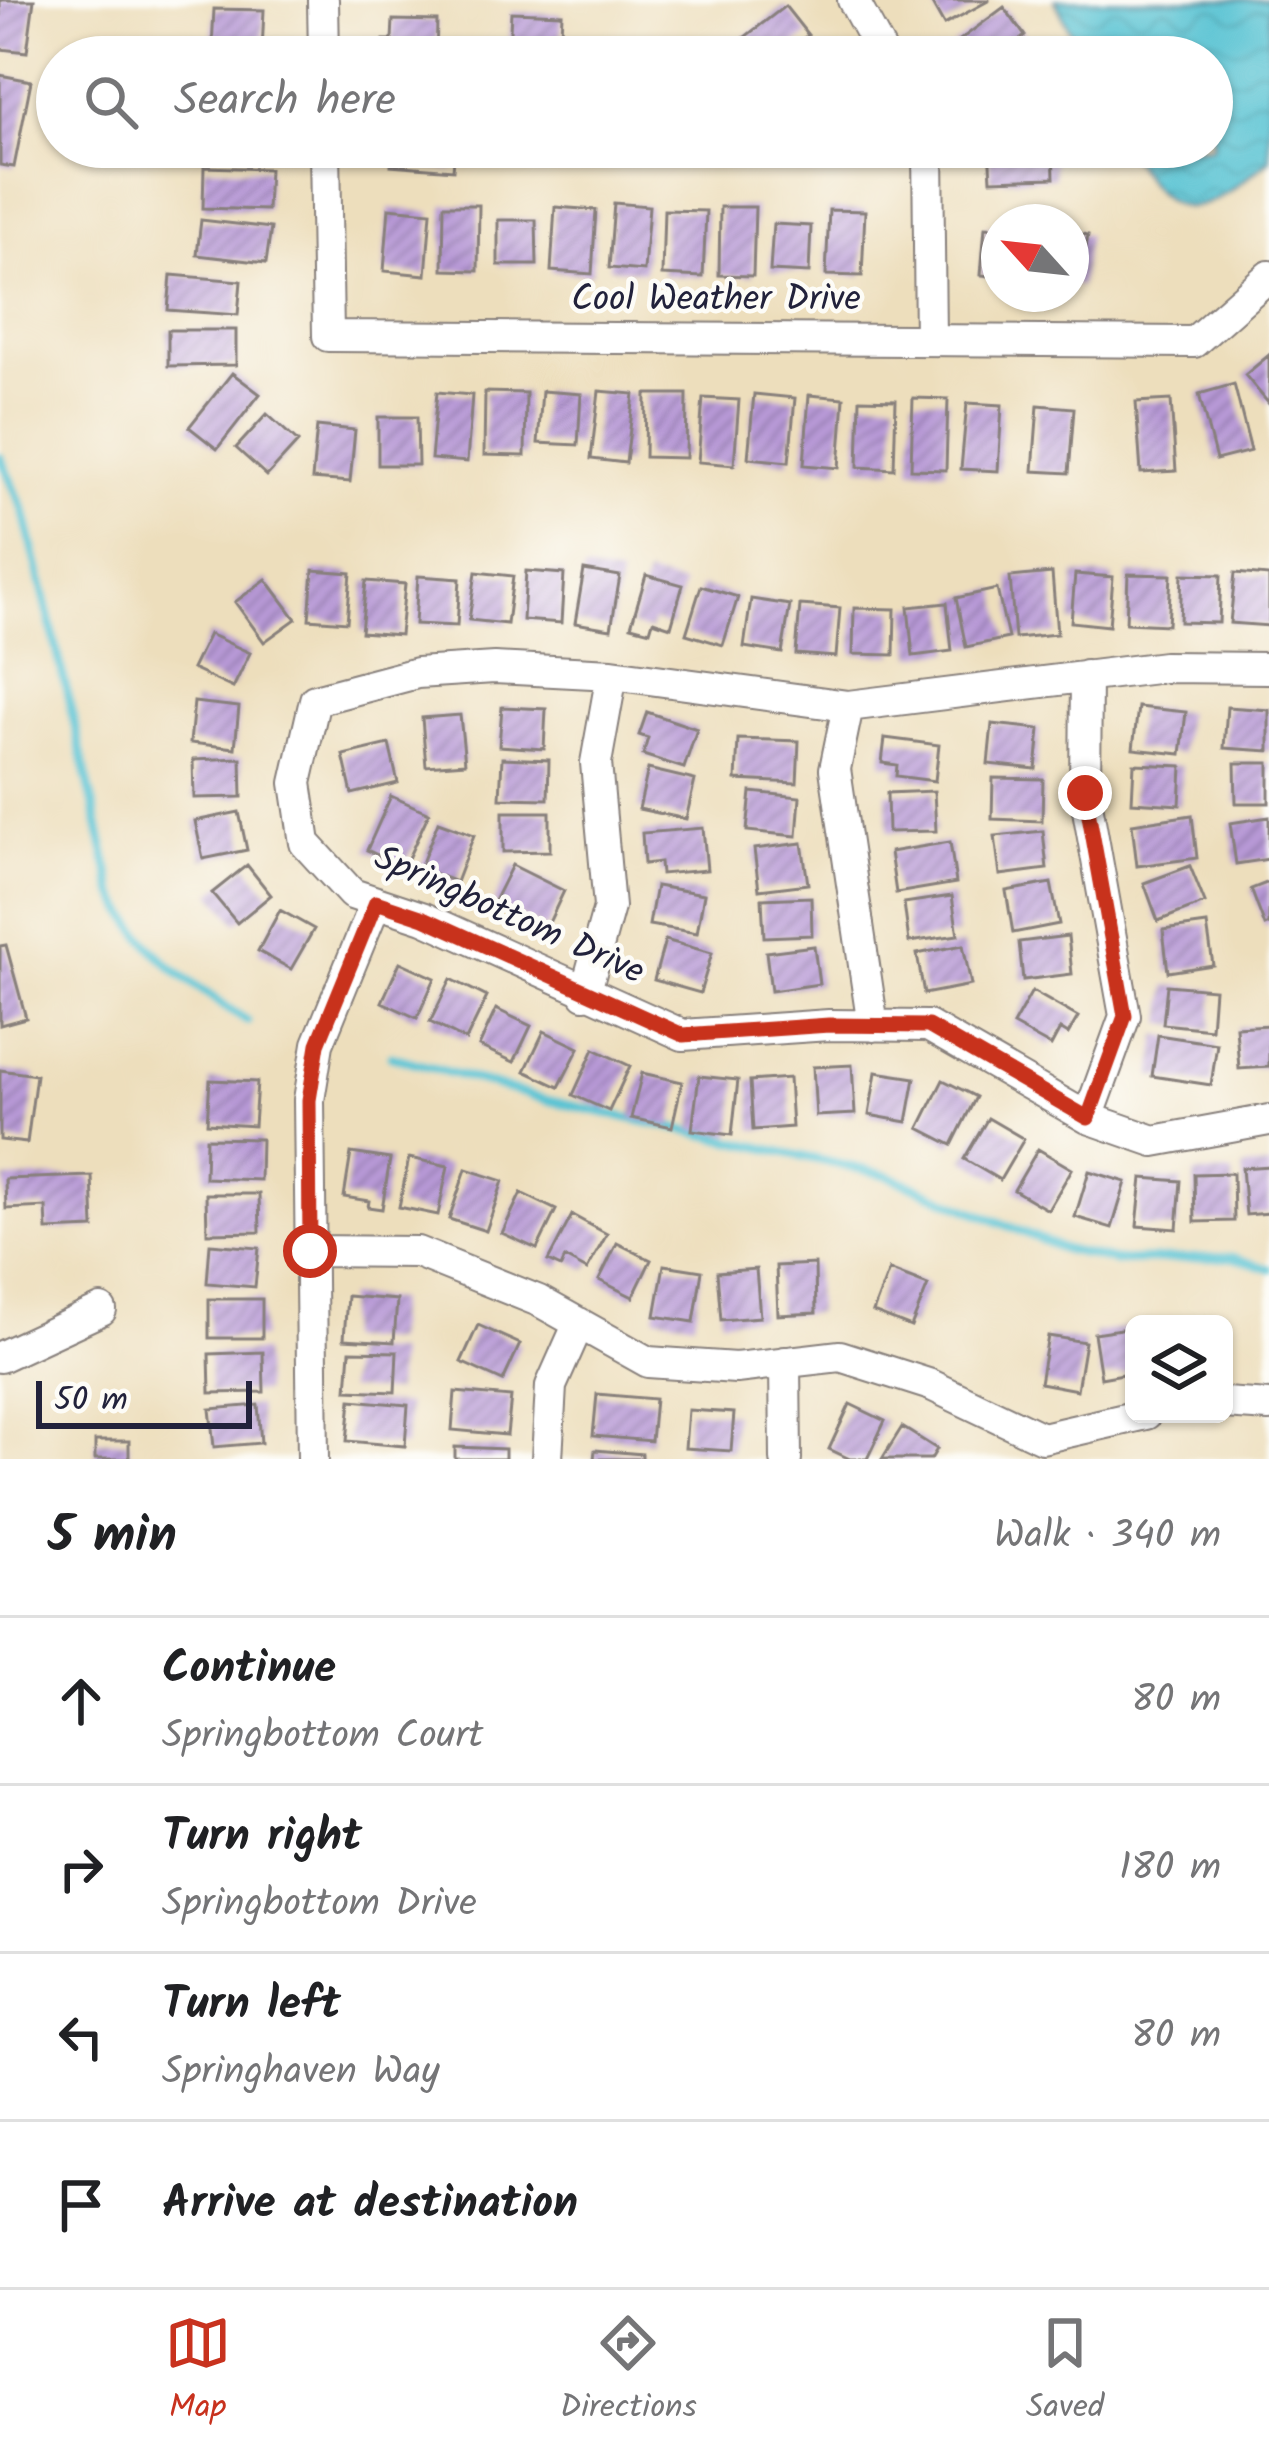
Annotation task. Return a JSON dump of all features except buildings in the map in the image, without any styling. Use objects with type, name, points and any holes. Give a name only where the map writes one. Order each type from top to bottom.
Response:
[{"type":"street","points":[[323,0],[324,36]]},
{"type":"street","points":[[853,0],[873,36]]},
{"type":"street","name":"Cool Weather Drive","points":[[325,168],[328,336],[1194,342],[1269,276]]},
{"type":"street","points":[[928,168],[930,340]]},
{"type":"street","name":"Springbottom Drive","points":[[1269,668],[1164,667],[848,706],[613,674],[494,668],[417,673],[315,700],[296,783],[305,843],[352,894],[424,918],[683,1035],[928,1026],[1088,1118],[1154,1141],[1269,1120]]},
{"type":"street","points":[[586,994],[609,908],[596,763],[613,674]]},
{"type":"street","points":[[1086,676],[1085,793],[1125,1016],[1088,1118]]},
{"type":"street","points":[[848,706],[835,769],[873,1026]]},
{"type":"street","points":[[313,1459],[309,1100],[318,1044],[376,902]]},
{"type":"street","points":[[310,1251],[417,1252],[539,1301],[648,1362],[736,1368],[840,1356],[931,1384],[1041,1448],[1125,1421]]},
{"type":"street","points":[[0,1357],[101,1310]]},
{"type":"street","points":[[547,1459],[550,1386],[578,1323]]},
{"type":"street","points":[[785,1362],[786,1459]]},
{"type":"street","points":[[1233,1404],[1269,1406]]},
{"type":"water","points":[[1055,0],[1269,0],[1269,160],[1207,204],[1175,204],[1138,168],[1233,168],[1233,36],[1073,36]]},
{"type":"waterway","points":[[0,457],[24,510],[114,892],[155,952],[247,1021]]},
{"type":"waterway","points":[[391,1056],[546,1100],[887,1175],[1063,1249],[1115,1261],[1232,1257],[1269,1269]]},
{"type":"route","points":[[310,1251],[309,1100],[318,1044],[376,902],[424,918],[683,1035],[829,1025],[928,1026],[1088,1118],[1125,1016],[1085,793]]}]
